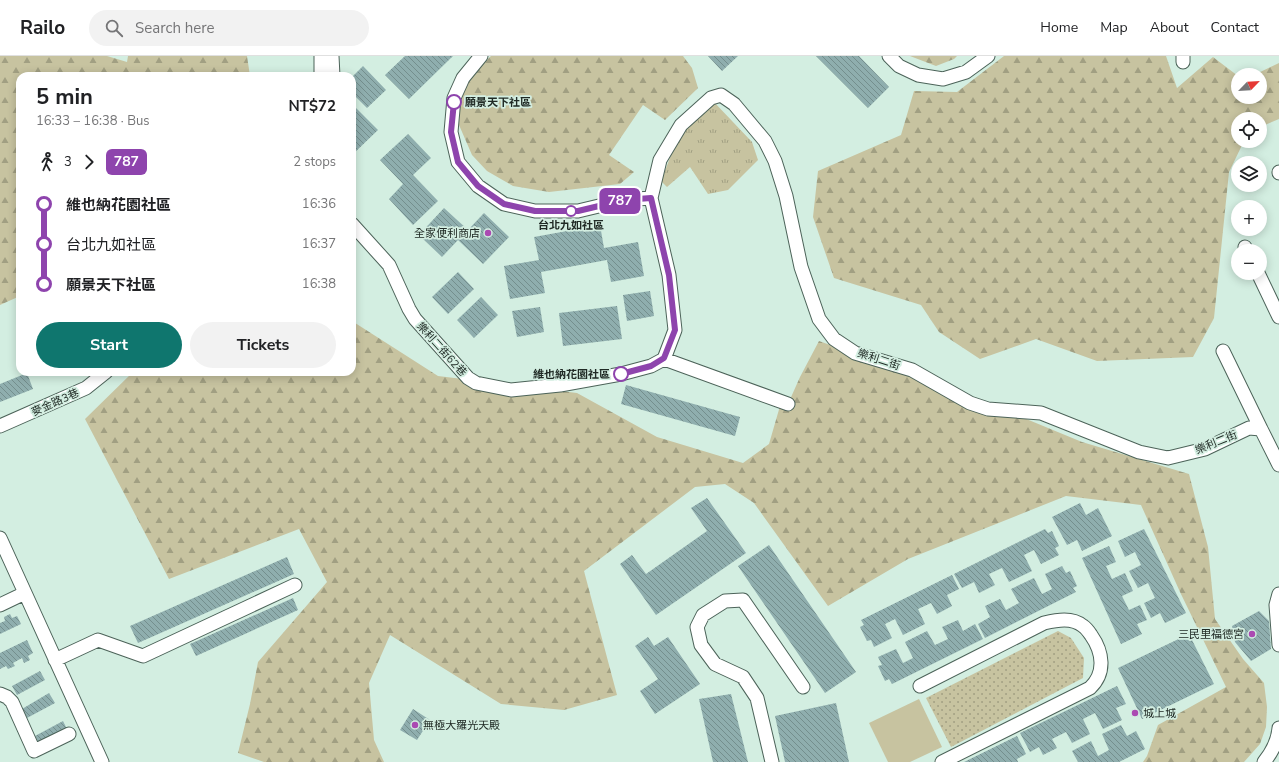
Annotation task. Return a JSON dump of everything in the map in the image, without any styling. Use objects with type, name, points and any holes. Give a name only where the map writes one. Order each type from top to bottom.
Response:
[{"type":"street","points":[[321,56],[321,72]]},
{"type":"street","points":[[332,56],[333,72]]},
{"type":"street","points":[[481,56],[463,78],[454,98],[451,132],[458,162],[478,186],[504,204],[535,211],[578,211],[624,200],[651,198],[669,275],[675,330],[664,358],[788,404]]},
{"type":"street","points":[[889,56],[899,66],[918,74],[943,79],[966,72],[988,56]]},
{"type":"street","name":"樂利二街","points":[[651,198],[660,160],[681,125],[711,98],[721,95],[734,104],[765,141],[775,161],[784,189],[801,266],[819,320],[834,339],[855,353],[912,370],[970,403],[988,409],[1041,413],[1139,452],[1168,458],[1205,449],[1250,428],[1261,428]]},
{"type":"street","name":"樂利二街62巷","points":[[356,228],[389,265],[415,319],[468,378],[476,383],[511,390],[560,385],[621,374],[651,366],[664,358]]},
{"type":"street","points":[[1261,280],[1279,317]]},
{"type":"street","points":[[1223,351],[1279,465]]},
{"type":"street","name":"麥金路3巷","points":[[0,426],[86,388],[101,376]]},
{"type":"street","points":[[0,538],[102,762]]},
{"type":"street","points":[[56,660],[98,640],[143,656],[295,585]]},
{"type":"street","points":[[0,605],[25,593]]},
{"type":"street","points":[[1279,594],[1276,604],[1279,645]]},
{"type":"street","points":[[772,762],[757,698],[743,677],[715,664],[701,644],[697,627],[703,615],[725,601],[743,600],[803,687]]},
{"type":"street","points":[[920,686],[1044,623],[1057,620],[1067,620],[1084,626],[1096,643],[1100,653],[1102,664],[1100,673],[1096,683],[1090,688],[942,762]]},
{"type":"street","points":[[0,694],[12,702],[34,751],[69,734]]},
{"type":"street","points":[[1264,762],[1278,735],[1279,728]]},
{"type":"green space","points":[[0,56],[107,56],[127,62],[128,56],[247,56],[249,72],[16,72],[16,298],[0,305]]},
{"type":"green space","points":[[491,56],[683,56],[692,68],[698,88],[665,120],[643,105],[609,155],[634,172],[620,184],[549,192],[513,186],[487,171],[472,155],[459,125],[461,85]]},
{"type":"green space","points":[[910,56],[957,56],[954,59],[936,66]]},
{"type":"green space","points":[[1004,56],[1166,56],[1177,88],[1213,57],[1231,71],[1231,104],[1267,104],[1267,69],[1279,63],[1279,119],[1267,124],[1267,112],[1231,112],[1231,148],[1241,148],[1237,156],[1231,156],[1231,168],[1229,172],[1214,318],[1193,357],[1097,361],[1036,339],[980,359],[939,332],[921,305],[834,278],[813,217],[818,171],[901,135],[914,91],[957,92]]},
{"type":"green space","points":[[713,101],[752,142],[758,160],[728,190],[708,194],[690,167],[667,187],[661,181],[678,137],[697,113]]},
{"type":"green space","points":[[356,324],[438,376],[577,393],[657,437],[743,463],[769,444],[780,406],[788,404],[819,341],[956,390],[1082,442],[1189,474],[1208,547],[1215,619],[1243,659],[1264,683],[1267,707],[1266,727],[1260,744],[1244,762],[1143,762],[1147,756],[1158,725],[1226,687],[1180,592],[1141,505],[1066,496],[908,559],[828,606],[754,503],[725,484],[695,487],[584,571],[617,695],[564,710],[501,704],[390,635],[369,683],[374,740],[384,762],[264,762],[238,753],[250,704],[258,662],[327,582],[299,529],[169,579],[85,419],[129,376],[356,376]]},
{"type":"green space","points":[[1058,631],[1071,638],[1084,658],[1083,678],[951,747],[926,698]]},
{"type":"green space","points":[[919,699],[942,747],[910,762],[888,762],[869,723]]},
{"type":"building","points":[[405,56],[453,56],[409,99],[385,75]]},
{"type":"building","points":[[708,56],[738,56],[722,71]]},
{"type":"building","points":[[816,56],[859,56],[889,87],[868,108]]},
{"type":"building","points":[[363,66],[386,90],[367,108],[356,97],[356,73]]},
{"type":"building","points":[[356,108],[378,130],[356,151]]},
{"type":"building","points":[[408,134],[431,158],[413,175],[438,201],[413,225],[389,199],[403,184],[380,160]]},
{"type":"building","points":[[444,208],[468,230],[484,213],[509,237],[483,264],[458,240],[442,257],[419,235]]},
{"type":"building","points":[[600,225],[604,248],[638,242],[644,276],[611,282],[607,260],[541,272],[545,293],[510,299],[504,266],[539,260],[534,237]]},
{"type":"building","points":[[458,272],[474,289],[448,314],[432,297]]},
{"type":"building","points":[[650,291],[654,316],[627,321],[623,295]]},
{"type":"building","points":[[481,297],[498,315],[474,338],[457,320]]},
{"type":"building","points":[[617,306],[622,339],[563,346],[559,313]]},
{"type":"building","points":[[540,307],[544,332],[517,337],[512,311]]},
{"type":"building","points":[[20,376],[28,376],[33,389],[0,402],[0,384]]},
{"type":"building","points":[[626,385],[740,417],[735,436],[621,404]]},
{"type":"building","points":[[707,498],[746,553],[656,615],[620,564],[632,555],[646,574],[707,531],[691,508]]},
{"type":"building","points":[[1080,503],[1086,515],[1098,508],[1112,536],[1082,551],[1077,540],[1067,545],[1052,517]]},
{"type":"building","points":[[1045,529],[1048,533],[1052,531],[1059,546],[1055,548],[1059,555],[1041,564],[1034,550],[1024,555],[1032,571],[1009,582],[1002,568],[989,574],[995,585],[979,593],[974,582],[962,588],[954,574]]},
{"type":"building","points":[[1144,529],[1186,613],[1165,623],[1160,613],[1151,618],[1144,603],[1155,598],[1148,583],[1138,588],[1129,571],[1141,565],[1135,552],[1125,557],[1118,541]]},
{"type":"building","points":[[769,545],[856,672],[825,693],[738,566]]},
{"type":"building","points":[[1109,546],[1116,562],[1106,566],[1112,579],[1125,573],[1133,591],[1122,596],[1129,610],[1140,605],[1147,620],[1137,624],[1142,634],[1121,644],[1082,558]]},
{"type":"building","points":[[287,557],[294,574],[138,643],[130,626]]},
{"type":"building","points":[[1062,566],[1066,573],[1070,571],[1077,586],[1073,588],[1076,592],[985,638],[978,624],[990,617],[985,606],[1000,599],[1006,610],[1019,603],[1011,589],[1034,578],[1042,594],[1052,589],[1045,574]]},
{"type":"building","points":[[952,575],[959,589],[947,595],[952,606],[937,614],[931,603],[918,609],[925,624],[903,635],[895,619],[885,624],[892,638],[874,647],[871,640],[867,641],[860,627],[864,625],[861,620]]},
{"type":"building","points":[[293,598],[298,610],[196,656],[190,644]]},
{"type":"building","name":"三民里福德宮","points":[[1259,611],[1269,621],[1271,649],[1251,661],[1235,642],[1232,626]]},
{"type":"building","points":[[10,614],[12,618],[17,616],[21,624],[0,634],[0,623],[5,621],[4,617]]},
{"type":"building","points":[[958,620],[963,631],[975,624],[983,639],[892,684],[889,679],[885,681],[878,666],[882,665],[878,657],[896,649],[903,663],[913,658],[905,642],[927,631],[935,645],[948,639],[942,627]]},
{"type":"building","points":[[1189,634],[1214,684],[1142,719],[1118,668]]},
{"type":"building","points":[[648,637],[654,646],[668,637],[700,684],[655,714],[640,691],[658,679],[635,646]]},
{"type":"building","points":[[27,640],[33,653],[28,656],[30,660],[24,663],[22,658],[13,663],[15,666],[8,669],[6,666],[0,669],[0,653]]},
{"type":"building","points":[[40,671],[45,680],[17,695],[12,686]]},
{"type":"building","points":[[1117,686],[1126,704],[1116,708],[1122,720],[1103,729],[1095,713],[1083,719],[1090,734],[1072,743],[1066,732],[1052,739],[1057,748],[1043,755],[1039,747],[1030,752],[1020,733]]},
{"type":"building","points":[[49,693],[55,703],[27,718],[22,709]]},
{"type":"building","points":[[731,694],[748,762],[713,762],[699,699]]},
{"type":"building","points":[[836,703],[849,762],[785,762],[775,716]]},
{"type":"building","name":"無極大羅光天殿","points":[[413,709],[430,720],[417,740],[400,730]]},
{"type":"building","points":[[63,721],[68,731],[40,746],[35,736]]},
{"type":"building","points":[[1121,725],[1127,736],[1136,731],[1145,749],[1119,762],[1078,762],[1072,751],[1091,741],[1098,756],[1109,750],[1102,734]]},
{"type":"building","points":[[1017,736],[1026,754],[1017,759],[1018,762],[964,762]]},
{"type":"bus line","name":"787","points":[[454,102],[451,132],[458,162],[478,186],[504,204],[535,211],[578,211],[624,200],[651,198],[669,275],[675,330],[664,358],[651,366],[621,374]]},
{"type":"place","name":"願景天下社區","points":[[454,102]]},
{"type":"place","name":"台北九如社區","points":[[571,211]]},
{"type":"place","name":"全家便利商店","points":[[488,233]]},
{"type":"place","name":"維也納花園社區","points":[[621,374]]},
{"type":"place","name":"三民里福德宮","points":[[1252,634]]},
{"type":"place","name":"城上城","points":[[1135,713]]},
{"type":"place","name":"無極大羅光天殿","points":[[415,725]]}]
